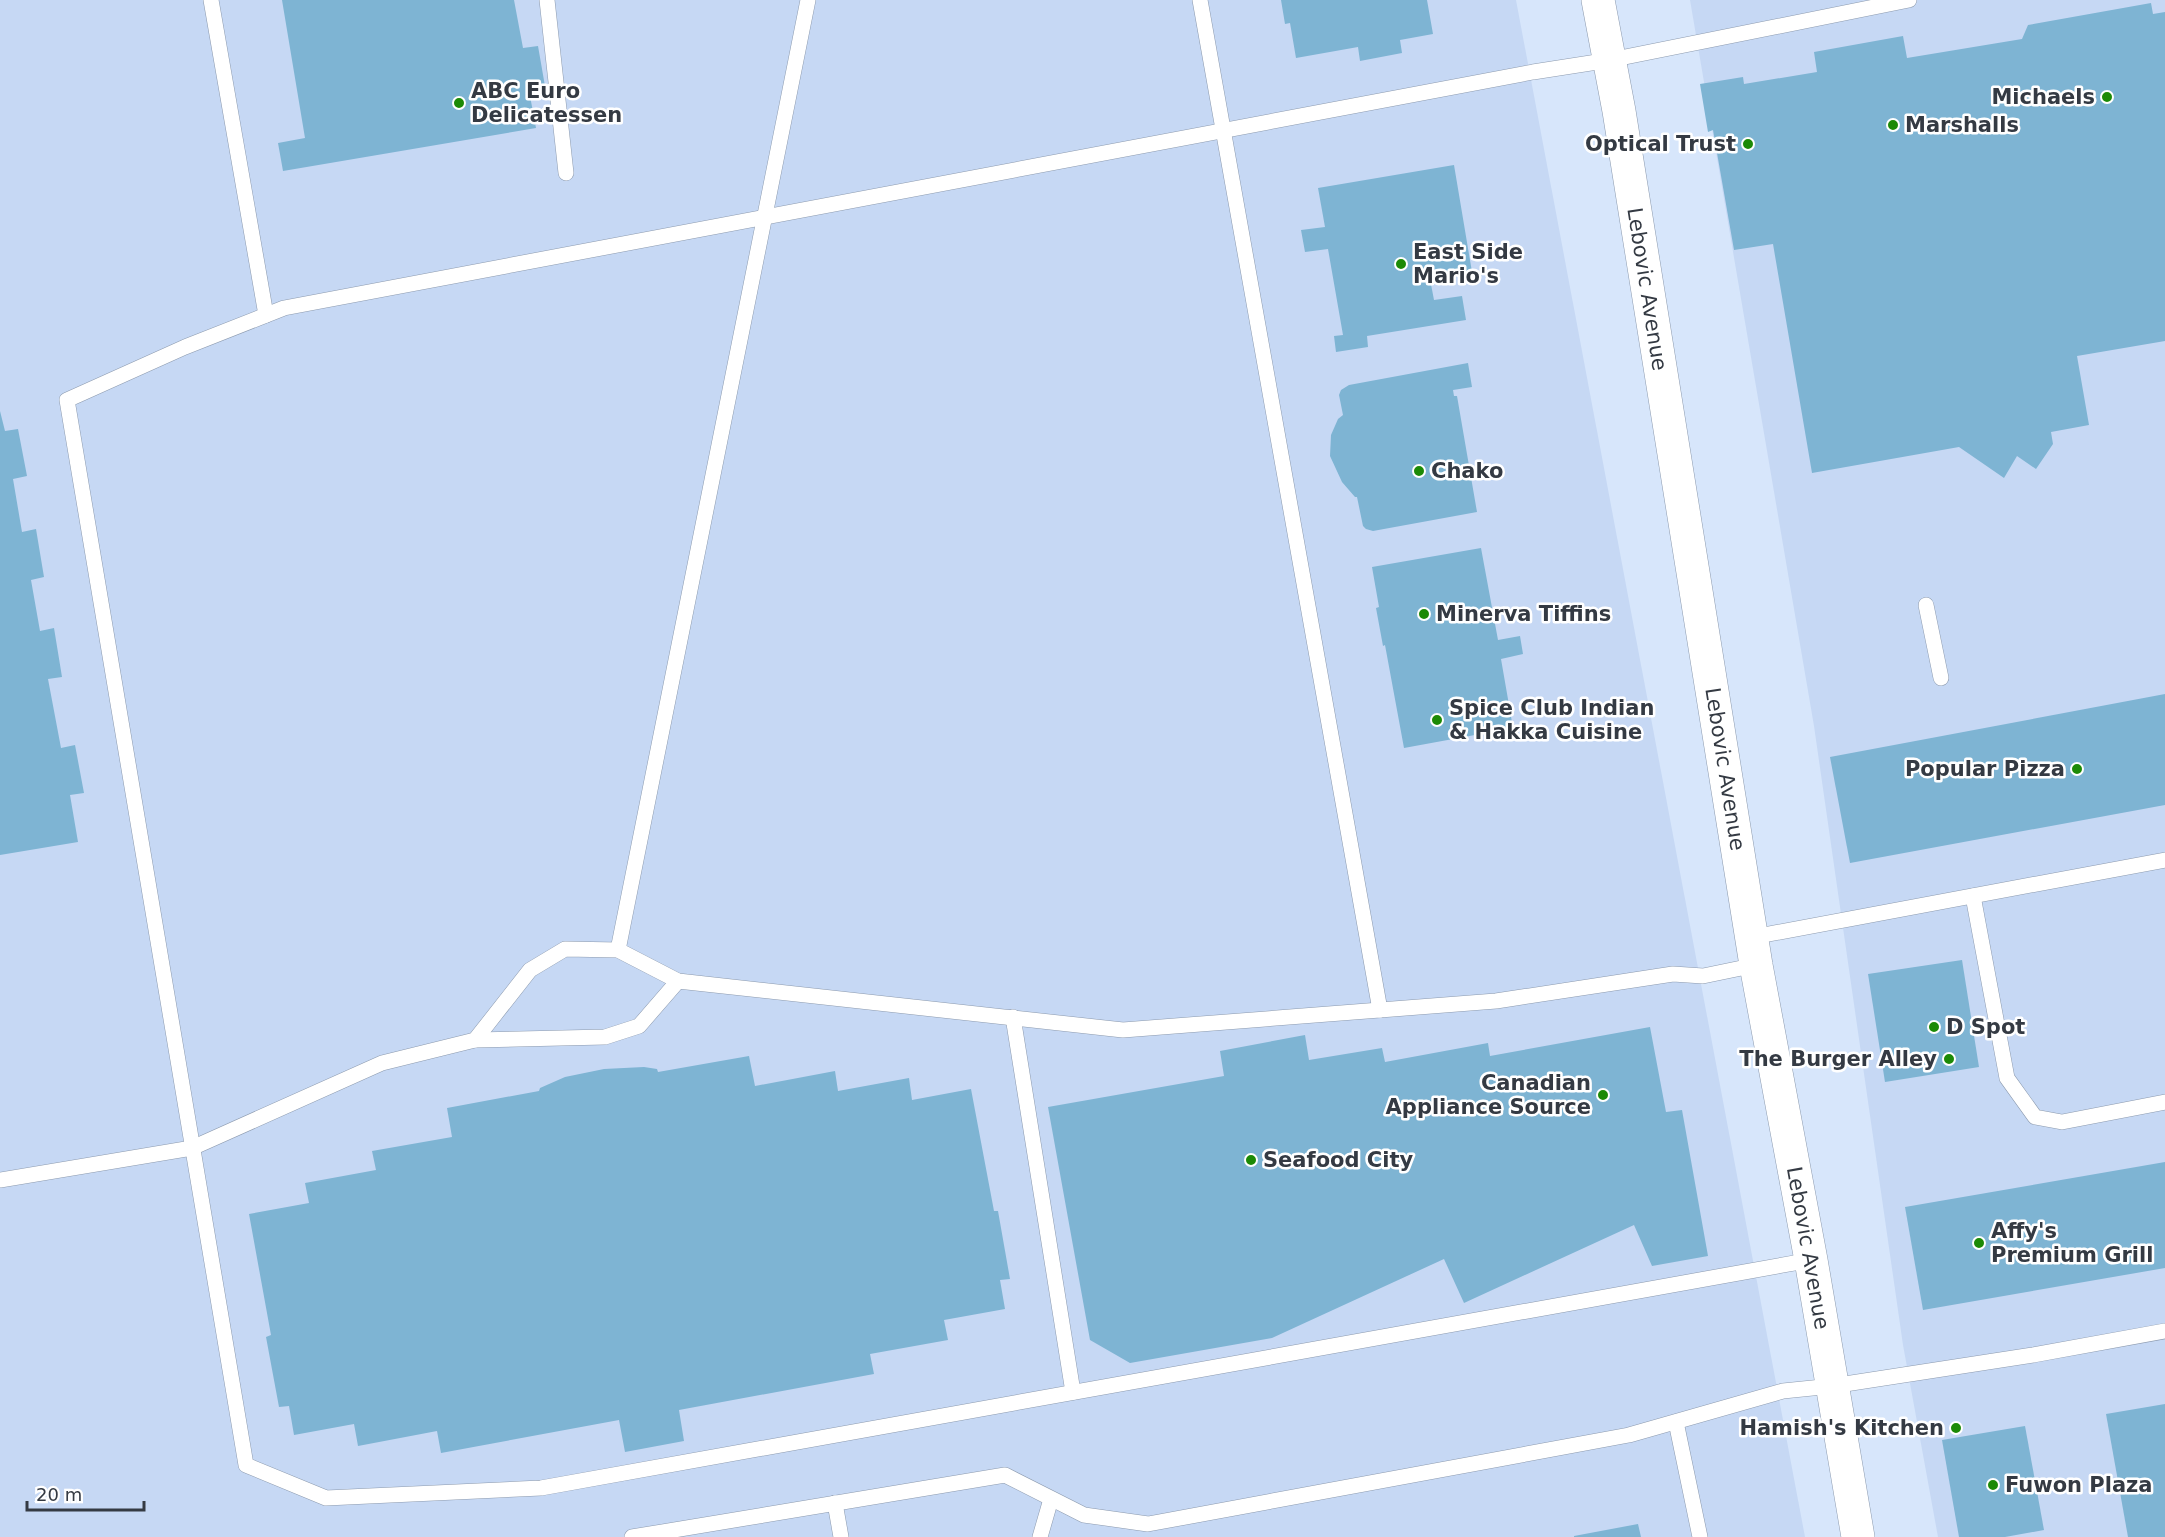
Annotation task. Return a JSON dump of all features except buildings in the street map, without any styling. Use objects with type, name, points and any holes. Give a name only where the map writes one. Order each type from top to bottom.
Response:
[{"type":"street","name":"Lebovic Avenue","points":[[1598,0],[1611,60],[1754,951],[1811,1260],[1858,1537]]},
{"type":"lane","points":[[211,0],[266,315]]},
{"type":"lane","points":[[547,0],[566,173]]},
{"type":"lane","points":[[618,950],[808,0]]},
{"type":"lane","points":[[1200,0],[1380,1010]]},
{"type":"lane","points":[[1811,1260],[541,1488],[326,1498],[246,1465],[67,400],[185,347],[284,308],[1533,72],[1611,60],[1909,0]]},
{"type":"lane","points":[[1926,605],[1941,678]]},
{"type":"lane","points":[[475,1040],[530,970],[565,948],[618,950],[678,981],[1123,1030],[1496,1001],[1674,974],[1703,976],[1754,951],[1973,896],[2165,860]]},
{"type":"lane","points":[[1973,896],[2007,1078],[2035,1117],[2062,1122],[2165,1102]]},
{"type":"lane","points":[[0,1180],[192,1148],[382,1063],[475,1040],[605,1037],[639,1026],[678,981]]},
{"type":"lane","points":[[1013,1017],[1073,1392]]},
{"type":"lane","points":[[632,1537],[1005,1475],[1084,1515],[1148,1524],[1629,1435],[1783,1391],[1832,1386],[2033,1355],[2165,1331]]},
{"type":"lane","points":[[1677,1422],[1700,1537]]},
{"type":"lane","points":[[1040,1537],[1051,1499]]},
{"type":"lane","points":[[835,1503],[841,1537]]},
{"type":"shaded area","points":[[0,0],[1516,0],[1805,1537],[0,1537]]},
{"type":"shaded area","points":[[1690,0],[2165,0],[2165,1537],[1938,1537],[1903,1345],[1814,726]]},
{"type":"place","name":"Michaels","points":[[2107,97]]},
{"type":"place","name":"ABC Euro Delicatessen","points":[[459,103]]},
{"type":"place","name":"Marshalls","points":[[1893,125]]},
{"type":"place","name":"Optical Trust","points":[[1748,144]]},
{"type":"place","name":"East Side Mario's","points":[[1401,264]]},
{"type":"place","name":"Chako","points":[[1419,471]]},
{"type":"place","name":"Minerva Tiffins","points":[[1424,614]]},
{"type":"place","name":"Spice Club Indian & Hakka Cuisine","points":[[1437,720]]},
{"type":"place","name":"Popular Pizza","points":[[2077,769]]},
{"type":"place","name":"D Spot","points":[[1934,1027]]},
{"type":"place","name":"The Burger Alley","points":[[1949,1059]]},
{"type":"place","name":"Canadian Appliance Source","points":[[1603,1095]]},
{"type":"place","name":"Seafood City","points":[[1251,1160]]},
{"type":"place","name":"Affy's Premium Grill","points":[[1979,1243]]},
{"type":"place","name":"Hamish's Kitchen","points":[[1956,1428]]},
{"type":"place","name":"Fuwon Plaza","points":[[1993,1485]]}]
